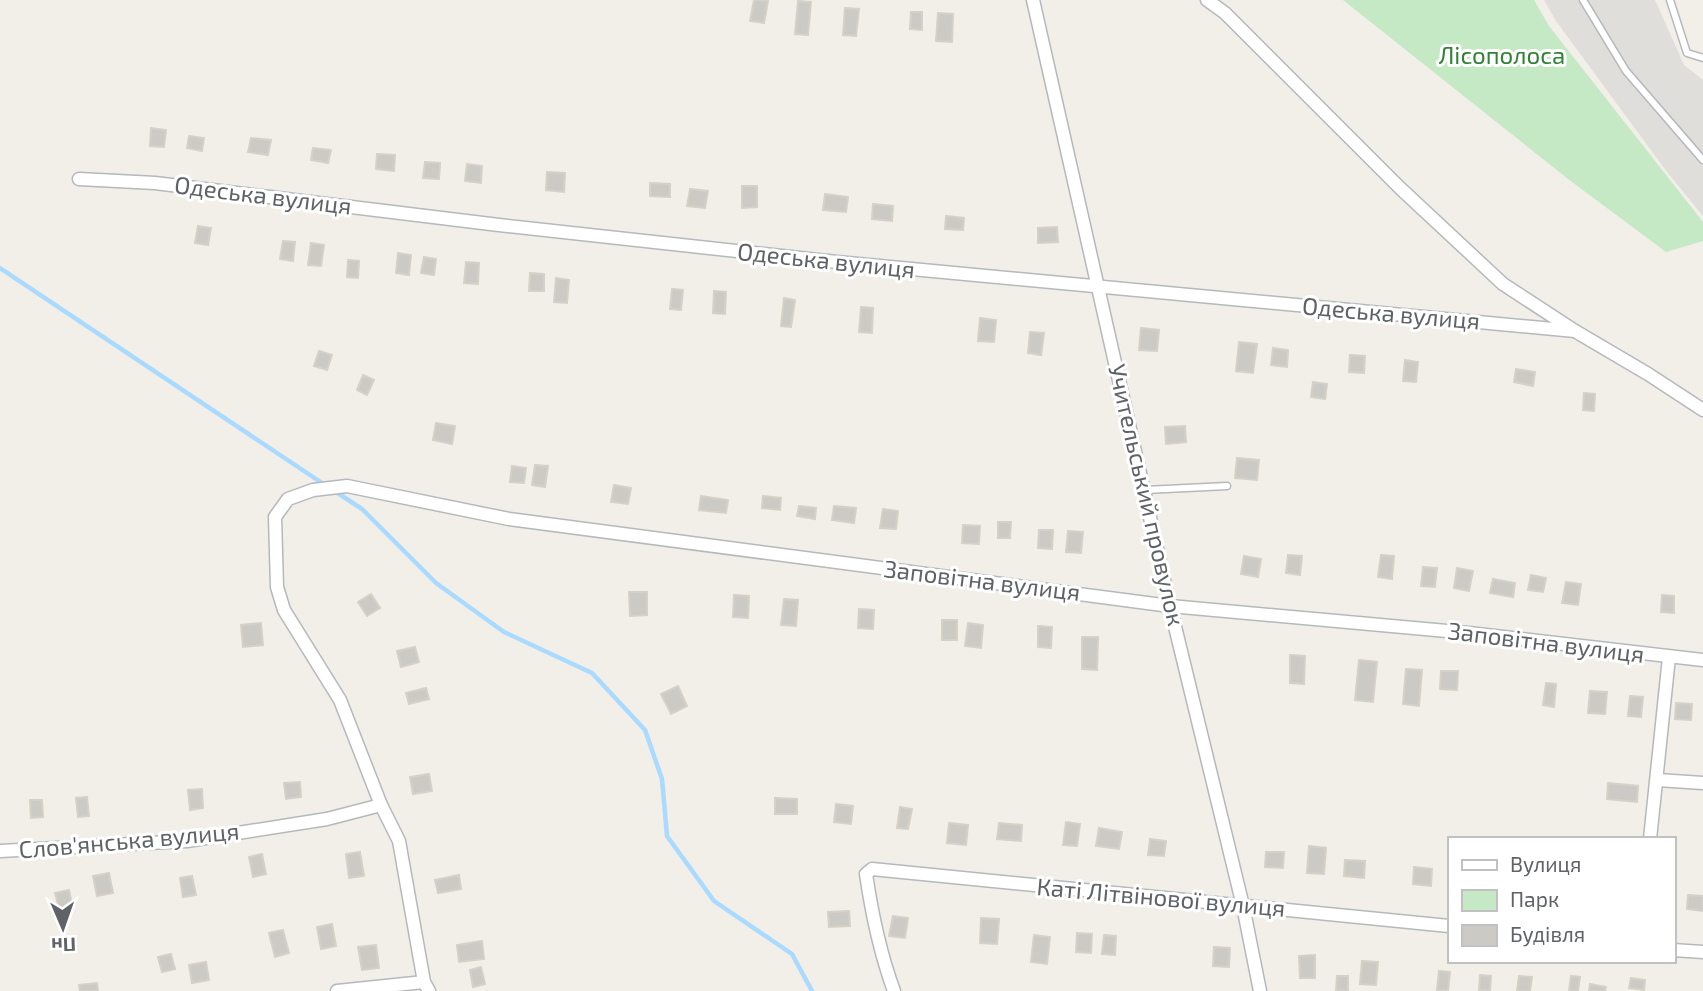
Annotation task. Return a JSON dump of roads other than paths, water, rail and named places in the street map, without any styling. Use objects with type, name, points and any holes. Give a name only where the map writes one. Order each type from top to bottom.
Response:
[{"type":"street","name":"Учительський провулок","points":[[1032,0],[1100,288],[1170,606],[1242,906],[1259,991]]},
{"type":"street","points":[[1207,0],[1225,13],[1400,188],[1503,284],[1703,410]]},
{"type":"street","name":"Одеська вулиця","points":[[79,179],[155,183],[499,225],[837,262],[1574,331]]},
{"type":"street","name":"Заповітна вулиця","points":[[381,805],[340,699],[284,610],[277,587],[275,517],[288,499],[313,490],[347,486],[522,521],[1170,606],[1469,633],[1703,660]]},
{"type":"street","points":[[1650,837],[1670,657]]},
{"type":"street","points":[[1658,780],[1703,783]]},
{"type":"street","points":[[337,991],[426,986],[398,841],[381,805]]},
{"type":"street","name":"Слов'янська вулиця","points":[[0,851],[187,841],[327,819],[381,805]]},
{"type":"street","name":"Каті Літвінової вулиця","points":[[894,991],[884,964],[873,918],[866,874],[872,869],[1448,926]]},
{"type":"street","points":[[1675,950],[1703,952]]},
{"type":"lane","points":[[1583,0],[1626,71],[1703,160]]},
{"type":"lane","points":[[1670,0],[1687,53],[1703,58]]},
{"type":"lane","points":[[1145,490],[1227,486]]},
{"type":"waterway","points":[[0,268],[325,485]]},
{"type":"waterway","points":[[336,492],[362,509],[436,583],[504,632],[592,673],[645,730],[662,779],[667,836],[714,901],[792,954],[812,991]]},
{"type":"park label","name":"Лісополоса","points":[[1502,56]]}]
